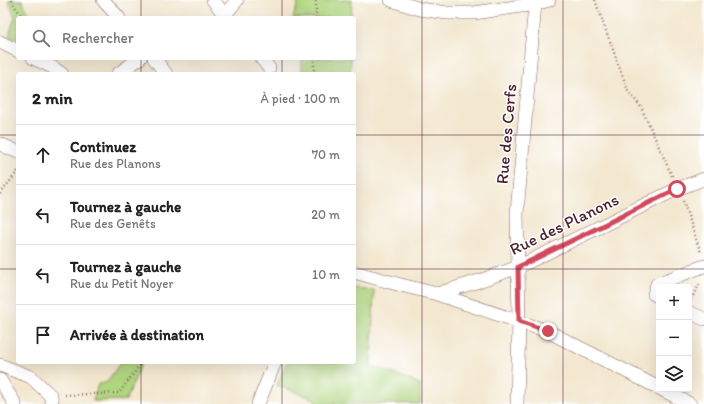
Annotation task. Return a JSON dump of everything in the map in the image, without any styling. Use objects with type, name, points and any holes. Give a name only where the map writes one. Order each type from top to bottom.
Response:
[{"type":"street","points":[[103,0],[117,16]]},
{"type":"street","points":[[212,0],[225,16]]},
{"type":"street","points":[[227,16],[237,0]]},
{"type":"street","points":[[391,0],[420,5],[447,13],[474,13],[535,4],[549,0]]},
{"type":"street","name":"Rue des Cerfs","points":[[517,404],[519,321],[517,213],[535,4]]},
{"type":"street","points":[[0,42],[16,50]]},
{"type":"street","points":[[37,60],[59,72]]},
{"type":"street","points":[[121,72],[137,60]]},
{"type":"street","points":[[156,60],[164,72]]},
{"type":"street","points":[[0,144],[16,151]]},
{"type":"street","name":"Rue des Planons","points":[[437,294],[518,267],[677,189],[704,179]]},
{"type":"street","points":[[657,284],[702,266]]},
{"type":"street","points":[[356,273],[437,294],[548,331],[656,386]]},
{"type":"street","points":[[692,314],[704,320]]},
{"type":"street","points":[[258,404],[274,364]]},
{"type":"street","points":[[0,365],[31,377],[52,400]]},
{"type":"street","points":[[0,380],[15,404]]},
{"type":"street","points":[[666,392],[684,403]]},
{"type":"path","points":[[12,0],[22,16]]},
{"type":"path","points":[[316,0],[316,16]]},
{"type":"path","points":[[595,0],[628,92],[641,106],[682,198],[702,266],[700,285],[692,298]]},
{"type":"path","points":[[314,60],[314,72]]},
{"type":"path","points":[[0,194],[16,174]]},
{"type":"path","points":[[52,400],[119,393],[140,364]]},
{"type":"green space","points":[[8,0],[22,0],[29,16],[16,16],[16,39],[9,36],[15,17]]},
{"type":"green space","points":[[299,0],[352,0],[351,16],[294,16]]},
{"type":"green space","points":[[302,60],[351,60],[350,72],[302,72]]},
{"type":"green space","points":[[356,288],[374,290],[371,365],[420,384],[420,404],[315,404],[317,400],[277,385],[286,364],[356,364]]},
{"type":"green space","points":[[120,364],[141,364],[126,400],[93,401],[98,384],[106,383]]},
{"type":"route","points":[[548,331],[519,321],[518,267],[677,189]]}]
